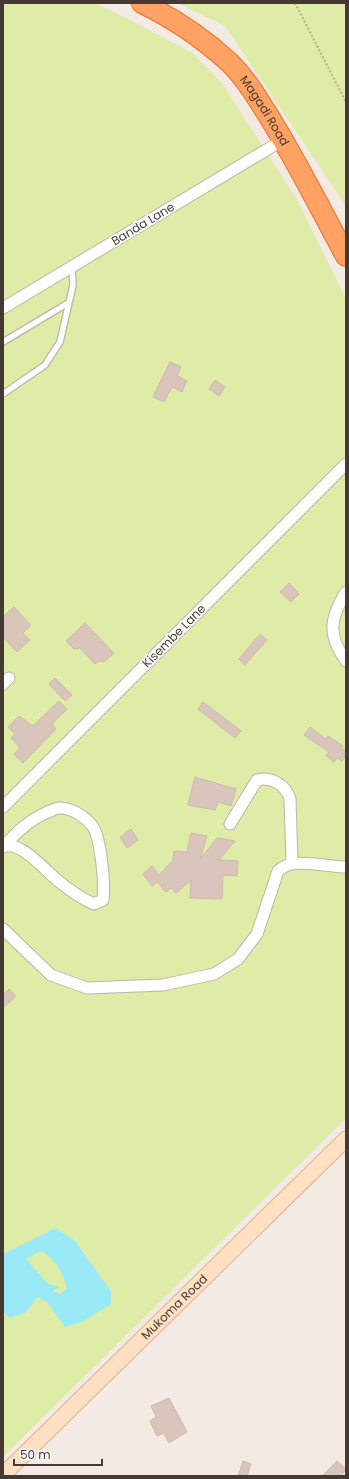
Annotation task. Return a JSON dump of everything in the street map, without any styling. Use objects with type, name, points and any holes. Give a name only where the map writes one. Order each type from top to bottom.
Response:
[{"type":"highway","name":"Magadi Road","points":[[142,3],[168,16],[196,34],[231,64],[254,93],[283,140],[346,256]]},
{"type":"street","name":"Banda Lane","points":[[3,308],[283,140]]},
{"type":"street","name":"Kisembe Lane","points":[[3,807],[346,464]]},
{"type":"street","points":[[346,592],[336,608],[332,624],[335,641],[346,660]]},
{"type":"street","points":[[230,824],[257,780],[263,778],[283,786],[288,792],[290,799],[292,862]]},
{"type":"street","points":[[59,808],[74,812],[85,819],[94,828],[103,872],[103,900],[94,904],[81,898],[57,880],[29,855],[15,846],[4,847],[23,826],[35,818],[59,808]]},
{"type":"street","points":[[3,929],[51,974],[87,988],[163,986],[214,974],[238,958],[257,934],[278,871],[283,866],[292,862],[346,867]]},
{"type":"street","name":"Mukoma Road","points":[[3,1475],[346,1139]]},
{"type":"lane","points":[[3,394],[45,365],[60,342],[73,285],[72,267]]},
{"type":"lane","points":[[3,342],[68,303]]},
{"type":"path","points":[[295,3],[346,102]]},
{"type":"green space","points":[[3,3],[94,3],[191,52],[222,83],[296,198],[346,299],[346,1118],[3,1457]]},
{"type":"green space","points":[[177,3],[346,3],[346,206],[225,26]]},
{"type":"water","points":[[56,1228],[75,1241],[111,1291],[111,1304],[82,1322],[65,1327],[47,1302],[38,1297],[25,1313],[9,1318],[3,1311],[3,1254]],"holes":[[[41,1251],[58,1266],[65,1282],[67,1288],[60,1294],[53,1291],[59,1287],[48,1284],[26,1259]]]},
{"type":"building","points":[[170,362],[181,367],[177,376],[187,381],[182,392],[172,387],[164,402],[153,397]]},
{"type":"building","points":[[215,380],[225,387],[219,396],[209,389]]},
{"type":"building","points":[[289,583],[299,594],[291,602],[280,592]]},
{"type":"building","points":[[14,607],[31,625],[23,633],[30,640],[17,652],[3,637],[3,617]]},
{"type":"building","points":[[85,623],[114,653],[104,662],[99,661],[95,664],[80,648],[74,649],[66,641]]},
{"type":"building","points":[[260,634],[267,640],[245,665],[239,659]]},
{"type":"building","points":[[55,678],[72,695],[65,701],[49,684]]},
{"type":"building","points":[[59,701],[67,709],[52,724],[56,729],[23,763],[14,754],[20,748],[11,738],[15,734],[8,727],[19,716],[33,726]]},
{"type":"building","points":[[203,702],[241,731],[235,738],[198,709]]},
{"type":"building","points":[[310,727],[326,739],[328,736],[343,746],[341,748],[346,751],[346,755],[342,761],[337,758],[334,762],[326,756],[329,752],[304,735]]},
{"type":"building","points":[[195,777],[236,789],[231,806],[218,802],[215,810],[188,805]]},
{"type":"building","points":[[131,829],[138,840],[127,848],[120,837]]},
{"type":"building","points":[[191,833],[207,836],[200,859],[217,838],[235,841],[219,860],[238,861],[237,876],[223,875],[222,899],[190,898],[191,880],[176,893],[171,888],[166,892],[157,882],[152,886],[143,874],[152,866],[159,875],[173,860],[174,851],[187,852]]},
{"type":"building","points":[[9,989],[16,996],[3,1008],[3,995]]},
{"type":"building","points":[[169,1398],[187,1432],[169,1443],[164,1433],[157,1436],[150,1421],[156,1417],[151,1406]]},
{"type":"building","points":[[243,1461],[251,1464],[247,1476],[238,1476]]},
{"type":"building","points":[[337,1461],[346,1469],[341,1476],[322,1476]]}]
